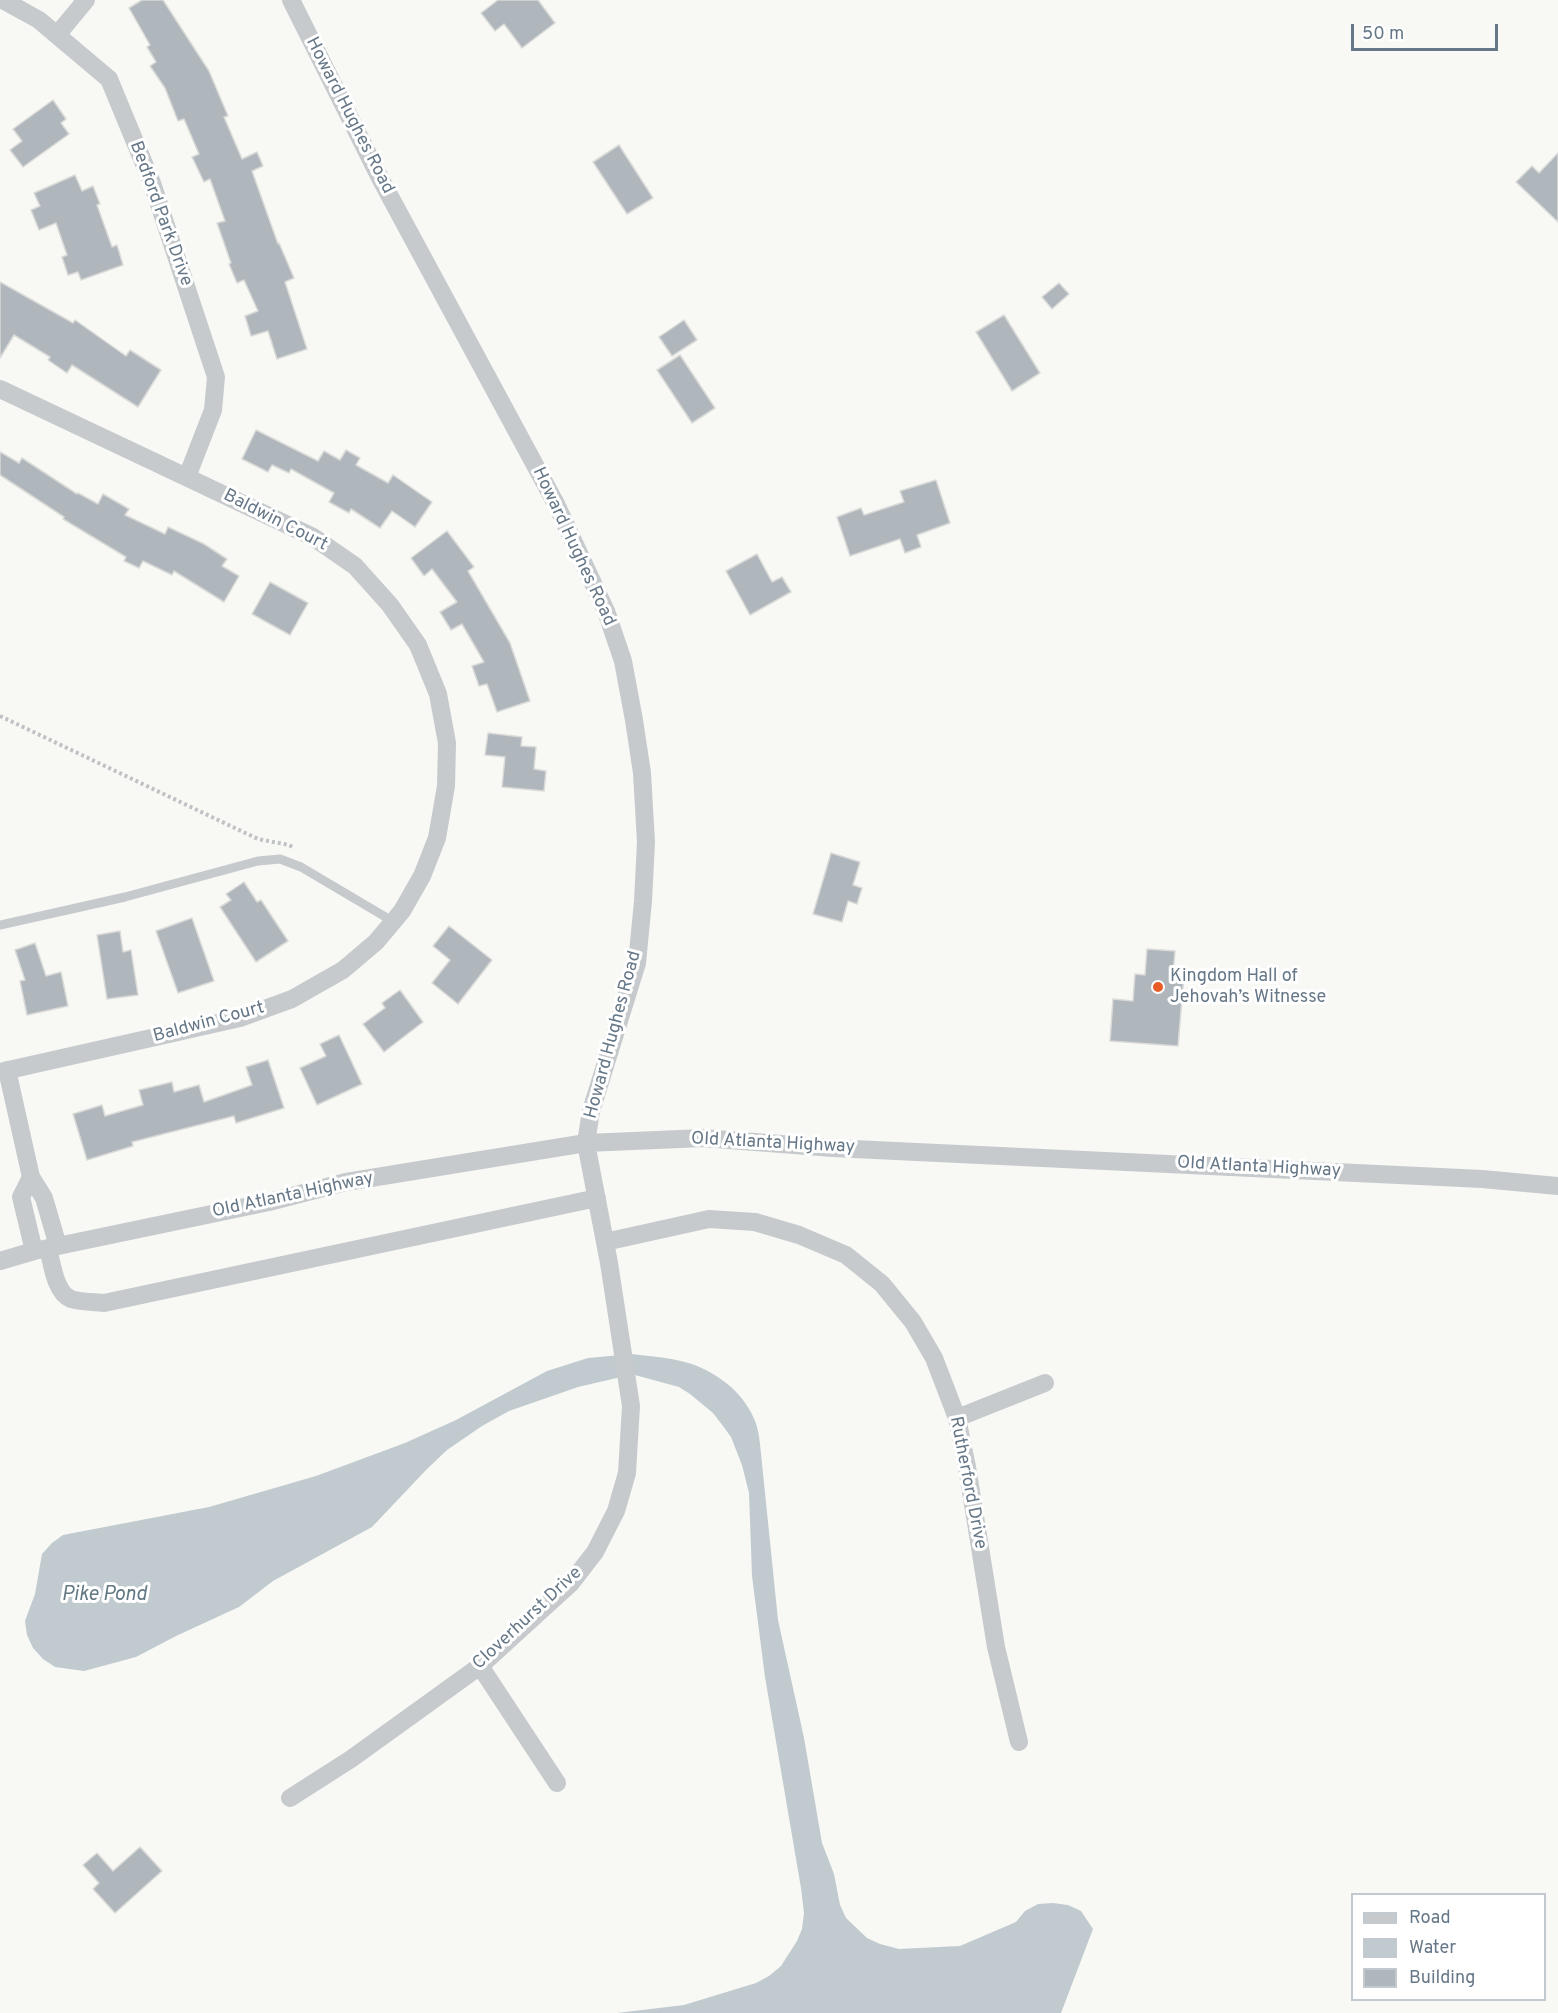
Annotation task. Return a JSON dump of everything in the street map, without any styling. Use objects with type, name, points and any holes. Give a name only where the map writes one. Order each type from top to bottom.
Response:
[{"type":"street","name":"Bedford Park Drive","points":[[3,0],[39,20],[109,79],[152,183],[216,377],[213,410],[187,477]]},
{"type":"street","points":[[57,35],[86,0]]},
{"type":"street","name":"Howard Hughes Road","points":[[291,0],[380,178],[556,504],[606,611],[622,661],[642,773],[646,842],[643,901],[637,963],[591,1111],[586,1143]]},
{"type":"street","name":"Baldwin Court","points":[[0,389],[313,537],[355,566],[390,605],[418,645],[438,694],[447,743],[446,786],[437,838],[422,876],[394,922],[376,942],[343,970],[292,999],[240,1018],[4,1071]]},
{"type":"street","points":[[4,1071],[32,1178],[45,1198],[46,1249]]},
{"type":"street","name":"Old Atlanta Highway","points":[[0,1260],[269,1202],[346,1182],[586,1143],[703,1138],[833,1148],[1482,1179],[1558,1186]]},
{"type":"street","name":"Cloverhurst Drive","points":[[290,1798],[351,1759],[480,1666],[571,1583],[595,1552],[616,1511],[627,1473],[631,1406],[605,1242],[586,1143]]},
{"type":"street","points":[[32,1178],[21,1197],[46,1249],[60,1289],[71,1299],[104,1303],[597,1198]]},
{"type":"street","name":"Rutherford Drive","points":[[605,1242],[709,1219],[755,1222],[799,1235],[846,1255],[882,1284],[914,1322],[934,1358],[957,1418],[996,1647],[1018,1742]]},
{"type":"street","points":[[957,1418],[1045,1383]]},
{"type":"street","points":[[480,1666],[557,1783]]},
{"type":"lane","points":[[0,925],[126,897],[258,861],[280,859],[301,867],[394,922]]},
{"type":"path","points":[[0,716],[258,839],[289,845],[299,851]]},
{"type":"water","name":"Pike Pond","points":[[632,1354],[673,1359],[707,1371],[731,1387],[748,1407],[758,1429],[778,1620],[804,1738],[822,1843],[834,1874],[840,1905],[846,1918],[867,1938],[899,1949],[960,1946],[1016,1922],[1025,1911],[1038,1904],[1068,1905],[1081,1911],[1093,1929],[1061,2013],[617,2013],[684,2005],[756,1983],[781,1966],[797,1941],[802,1929],[804,1913],[765,1677],[752,1576],[749,1493],[742,1465],[731,1437],[713,1413],[690,1394],[679,1387],[635,1375],[578,1387],[509,1411],[447,1450],[372,1527],[273,1581],[239,1607],[136,1657],[84,1671],[55,1667],[33,1648],[27,1635],[25,1621],[35,1594],[42,1554],[63,1535],[209,1507],[316,1476],[405,1443],[456,1420],[547,1371],[588,1358]]},
{"type":"building","points":[[142,0],[163,0],[209,71],[228,116],[224,117],[242,159],[257,152],[263,166],[252,171],[278,244],[294,278],[285,282],[307,349],[277,359],[268,331],[251,336],[245,316],[258,311],[244,280],[237,283],[229,264],[231,263],[217,223],[225,221],[210,179],[204,182],[192,157],[199,154],[184,119],[178,121],[165,88],[150,66],[156,62],[147,47],[150,45],[129,8]]},
{"type":"building","points":[[498,0],[538,0],[555,23],[522,48],[504,24],[495,31],[481,13]]},
{"type":"building","points":[[53,100],[66,119],[61,123],[69,134],[23,167],[10,150],[22,141],[13,129]]},
{"type":"building","points":[[619,145],[653,198],[627,214],[593,162]]},
{"type":"building","points":[[1558,153],[1558,222],[1516,182],[1532,166],[1539,173]]},
{"type":"building","points":[[75,175],[82,191],[93,186],[100,204],[97,205],[112,247],[117,245],[123,265],[81,280],[78,272],[68,275],[62,257],[67,255],[56,223],[39,230],[31,210],[40,206],[34,193]]},
{"type":"building","points":[[0,282],[73,323],[75,320],[126,356],[130,350],[161,370],[138,407],[72,365],[67,373],[48,360],[50,357],[14,335],[0,358]]},
{"type":"building","points":[[1059,283],[1069,294],[1052,309],[1042,297]]},
{"type":"building","points":[[1004,315],[1040,373],[1012,391],[976,332]]},
{"type":"building","points":[[684,320],[697,340],[672,356],[659,337]]},
{"type":"building","points":[[680,355],[715,408],[692,423],[657,370]]},
{"type":"building","points":[[256,430],[318,461],[324,451],[340,460],[346,450],[360,458],[356,465],[388,483],[393,475],[432,502],[415,527],[392,511],[380,528],[351,509],[349,513],[329,502],[334,493],[291,469],[289,473],[272,465],[268,472],[242,459]]},
{"type":"building","points":[[0,452],[19,463],[22,458],[77,494],[98,504],[103,494],[129,509],[125,515],[165,534],[168,527],[204,544],[227,559],[222,566],[239,576],[224,602],[174,571],[172,575],[143,561],[139,568],[124,561],[126,557],[63,519],[64,517],[0,475]]},
{"type":"building","points":[[936,480],[950,523],[917,535],[921,547],[905,553],[900,539],[850,556],[837,517],[861,508],[864,515],[904,502],[900,491]]},
{"type":"building","points":[[447,531],[474,567],[468,571],[510,643],[530,701],[497,712],[487,684],[479,686],[472,666],[484,662],[462,624],[451,630],[440,612],[457,602],[432,569],[424,576],[411,558]]},
{"type":"building","points":[[757,554],[772,582],[782,577],[791,592],[750,615],[726,571]]},
{"type":"building","points":[[270,582],[308,603],[290,635],[252,614]]},
{"type":"building","points":[[488,733],[522,737],[521,746],[536,747],[534,769],[546,771],[544,791],[502,787],[505,757],[485,755]]},
{"type":"building","points":[[831,853],[860,862],[853,885],[862,888],[857,904],[848,901],[842,922],[813,914]]},
{"type":"building","points":[[244,882],[257,902],[261,900],[288,941],[256,962],[220,907],[231,900],[226,894]]},
{"type":"building","points":[[192,918],[214,981],[178,993],[156,931]]},
{"type":"building","points":[[449,926],[492,960],[458,1004],[432,983],[450,960],[433,946]]},
{"type":"building","points":[[120,931],[123,952],[131,950],[138,995],[107,999],[97,935]]},
{"type":"building","points":[[35,943],[46,976],[61,972],[68,1006],[27,1015],[20,981],[25,980],[15,950]]},
{"type":"building","name":"Kingdom Hall of Jehovah’s Witnesse","points":[[1147,949],[1175,951],[1173,974],[1184,975],[1178,1046],[1110,1041],[1113,999],[1133,1001],[1135,974],[1145,975]]},
{"type":"building","points":[[400,990],[423,1022],[384,1052],[363,1024],[385,1008],[382,1003]]},
{"type":"building","points":[[339,1035],[362,1084],[317,1105],[300,1068],[326,1056],[320,1044]]},
{"type":"building","points":[[268,1060],[284,1108],[236,1123],[234,1116],[132,1142],[133,1146],[87,1160],[73,1114],[102,1105],[105,1116],[143,1105],[139,1090],[172,1082],[174,1092],[199,1085],[204,1102],[252,1085],[246,1067]]},
{"type":"building","points":[[140,1847],[162,1871],[115,1913],[93,1889],[99,1883],[83,1865],[97,1853],[113,1871]]},
{"type":"place","name":"Kingdom Hall of Jehovah’s Witnesse","points":[[1158,987]]}]
